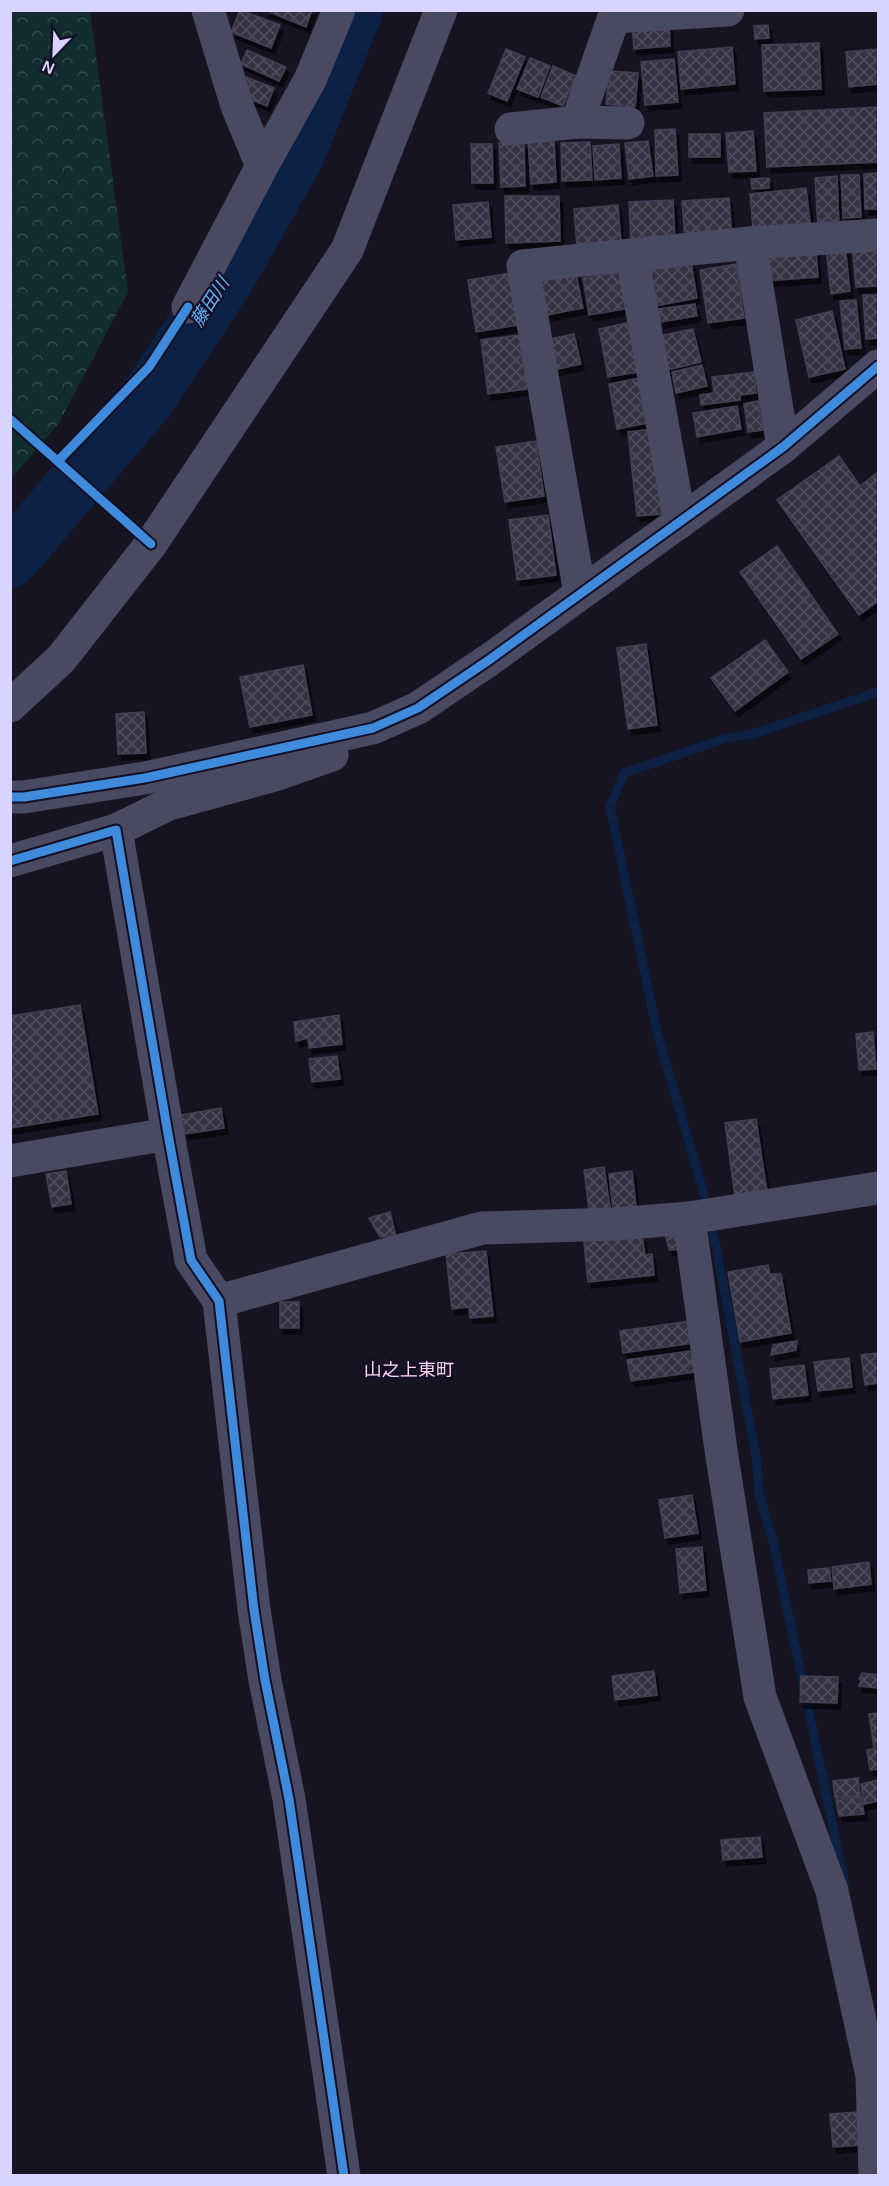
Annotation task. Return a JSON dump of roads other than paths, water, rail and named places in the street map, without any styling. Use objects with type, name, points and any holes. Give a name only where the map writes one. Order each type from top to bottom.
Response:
[{"type":"street","points":[[208,10],[237,106],[262,166]]},
{"type":"street","points":[[188,307],[310,80],[339,10]]},
{"type":"street","points":[[10,706],[61,658],[151,544],[347,250],[441,10]]},
{"type":"street","points":[[577,122],[615,14],[728,10]]},
{"type":"street","points":[[511,129],[577,122],[628,123]]},
{"type":"street","points":[[580,592],[523,266],[750,243],[879,235]]},
{"type":"street","points":[[750,243],[783,447]]},
{"type":"street","points":[[632,256],[680,522]]},
{"type":"street","points":[[15,796],[146,778],[373,728],[418,708],[489,660],[783,447],[879,366]]},
{"type":"street","points":[[10,861],[116,830],[169,804],[278,774],[365,744],[373,728]]},
{"type":"street","points":[[116,830],[191,1260],[219,1301],[254,1610],[265,1680],[289,1799],[344,2175]]},
{"type":"street","points":[[10,1161],[168,1134]]},
{"type":"street","points":[[219,1301],[482,1228],[616,1224],[689,1218],[879,1188]]},
{"type":"street","points":[[689,1218],[722,1457],[760,1697],[832,1891],[872,2076],[875,2175]]},
{"type":"waterway","name":"藤田川","points":[[10,560],[148,398],[231,271],[297,154],[355,10]]},
{"type":"waterway","points":[[845,1884],[773,1541],[759,1494],[756,1456],[710,1215],[657,1032],[610,807],[624,773],[726,738],[753,734],[878,692]]},
{"type":"district","name":"山之上東町","points":[[409,1370]]}]
